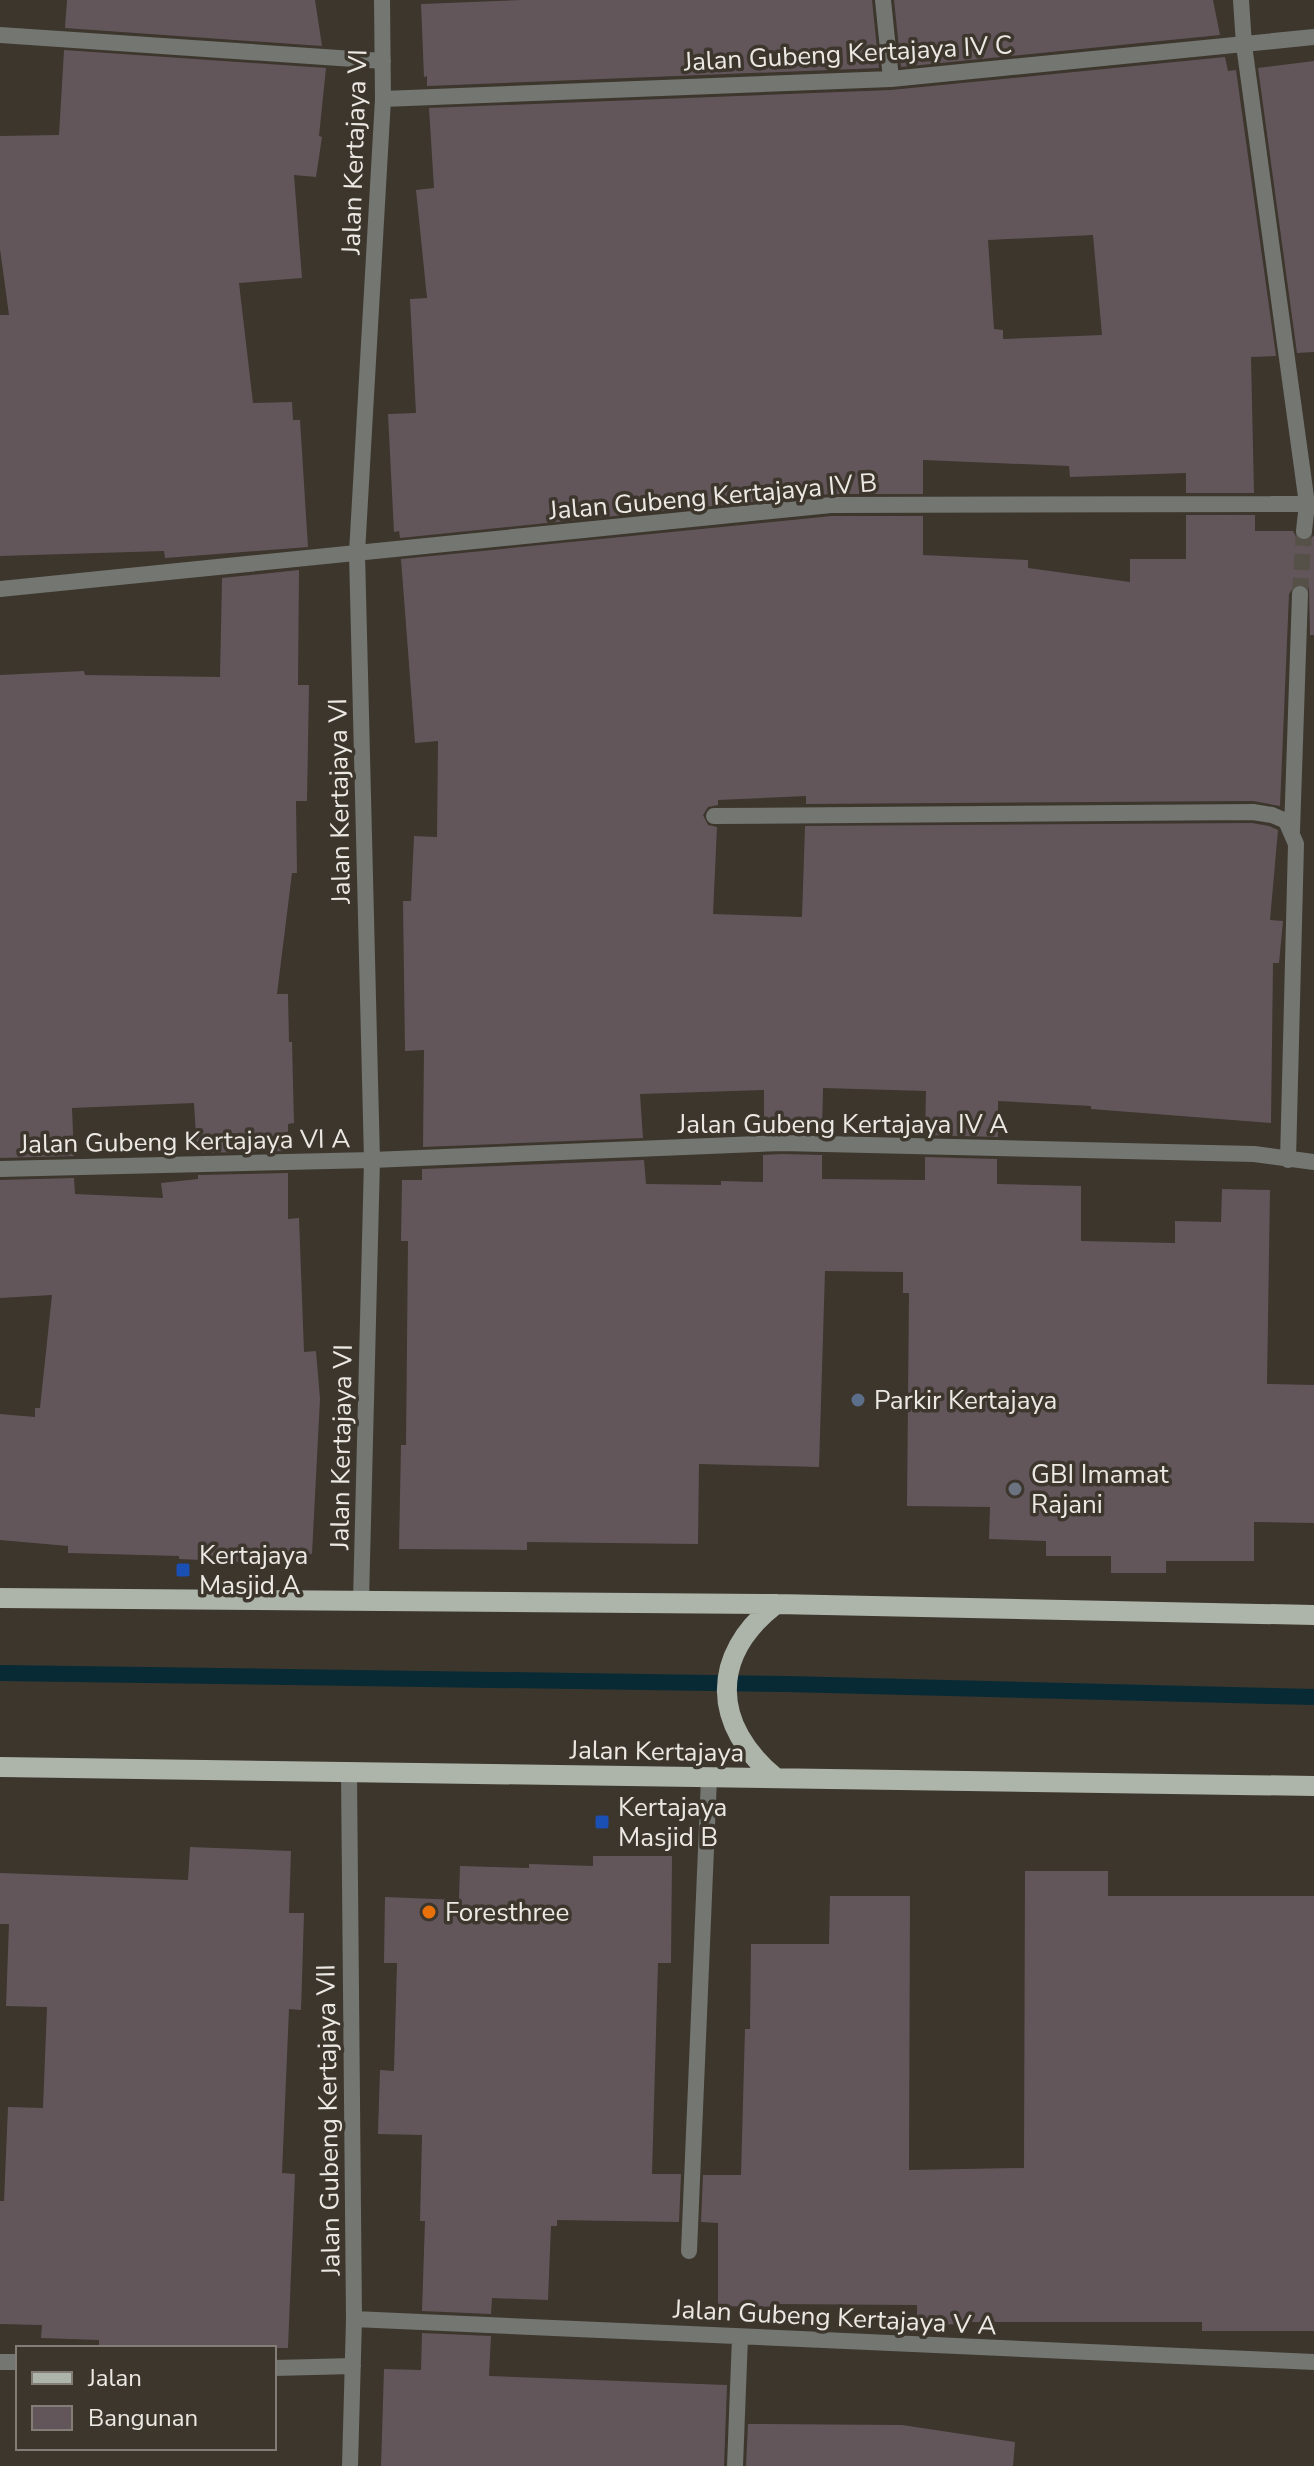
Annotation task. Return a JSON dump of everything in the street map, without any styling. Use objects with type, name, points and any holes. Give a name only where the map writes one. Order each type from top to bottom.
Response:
[{"type":"main road","points":[[0,1598],[776,1604],[1314,1615]]},
{"type":"main road","points":[[776,1604],[755,1620],[739,1642],[730,1666],[727,1692],[731,1717],[741,1742],[757,1762],[776,1778]]},
{"type":"main road","name":"Jalan Kertajaya","points":[[0,1767],[1314,1786]]},
{"type":"street","name":"Jalan Kertajaya VI","points":[[361,1601],[372,1160],[357,553],[383,99],[382,0]]},
{"type":"street","points":[[883,0],[891,79]]},
{"type":"street","points":[[1241,0],[1244,45],[1310,504],[1304,531]]},
{"type":"street","points":[[0,35],[383,61]]},
{"type":"street","name":"Jalan Gubeng Kertajaya IV C","points":[[383,99],[891,79],[1314,37]]},
{"type":"street","name":"Jalan Gubeng Kertajaya IV B","points":[[0,589],[831,505],[1310,504]]},
{"type":"street","points":[[1292,831],[1300,594]]},
{"type":"street","points":[[714,816],[1253,812],[1286,821],[1296,844],[1288,1160]]},
{"type":"street","name":"Jalan Gubeng Kertajaya IV A","points":[[372,1160],[781,1143],[1254,1154],[1314,1162]]},
{"type":"street","name":"Jalan Gubeng Kertajaya VI A","points":[[0,1169],[372,1160]]},
{"type":"street","name":"Jalan Gubeng Kertajaya VII","points":[[349,1773],[354,2319],[350,2466]]},
{"type":"street","points":[[689,2251],[709,1778]]},
{"type":"street","name":"Jalan Gubeng Kertajaya V A","points":[[354,2319],[1314,2362]]},
{"type":"street","points":[[735,2466],[740,2337]]},
{"type":"street","points":[[276,2368],[353,2366]]},
{"type":"building","points":[[67,0],[315,0],[322,46],[65,28]]},
{"type":"building","points":[[522,0],[872,0],[879,68],[427,86],[421,4]]},
{"type":"building","points":[[894,0],[1213,0],[1220,35],[901,67]]},
{"type":"building","points":[[64,50],[326,68],[316,177],[294,175],[302,278],[239,283],[253,403],[292,402],[293,420],[300,420],[308,547],[165,558],[164,551],[0,556],[0,315],[9,315],[0,249],[0,136],[59,135]]},
{"type":"building","points":[[1225,57],[1228,71],[1236,70],[1276,356],[1251,357],[1254,493],[1186,493],[1186,473],[1070,477],[1069,466],[923,460],[923,494],[830,494],[400,538],[399,531],[394,532],[388,414],[416,413],[410,299],[427,298],[416,190],[434,188],[429,108],[891,90]],"holes":[[[1093,235],[1102,335],[1003,339],[1003,330],[994,329],[988,240]]]},
{"type":"building","points":[[1314,61],[1314,352],[1297,353],[1258,68]]},
{"type":"building","points":[[1186,515],[1255,515],[1255,531],[1293,531],[1297,539],[1304,542],[1314,535],[1314,635],[1310,635],[1309,588],[1305,584],[1296,584],[1289,594],[1280,806],[1253,801],[806,804],[806,796],[718,800],[718,805],[708,807],[703,815],[708,825],[717,827],[713,914],[802,917],[805,826],[1252,823],[1269,826],[1278,830],[1270,920],[1283,921],[1279,963],[1273,963],[1271,1123],[1091,1109],[1091,1106],[998,1101],[998,1137],[925,1135],[926,1091],[823,1088],[822,1133],[764,1133],[764,1090],[640,1094],[643,1138],[423,1147],[424,1050],[405,1051],[403,901],[411,901],[414,836],[437,837],[438,741],[415,743],[401,559],[832,516],[923,516],[923,555],[1028,560],[1028,568],[1130,582],[1130,559],[1186,559]]},
{"type":"building","points":[[299,570],[298,685],[309,685],[307,801],[296,801],[297,873],[292,873],[277,994],[288,994],[289,1042],[292,1042],[294,1123],[288,1124],[288,1151],[197,1153],[194,1103],[72,1108],[74,1156],[0,1158],[0,675],[84,671],[85,675],[220,677],[222,578]]},
{"type":"building","points":[[763,1155],[822,1155],[822,1179],[925,1180],[925,1157],[997,1159],[997,1184],[1081,1186],[1081,1241],[1175,1243],[1175,1221],[1221,1222],[1222,1189],[1270,1190],[1267,1384],[1314,1385],[1314,1523],[1254,1522],[1254,1561],[1166,1561],[1166,1573],[1111,1573],[1111,1556],[1046,1556],[1046,1541],[989,1539],[990,1507],[907,1506],[909,1293],[903,1293],[903,1272],[825,1271],[819,1467],[699,1464],[698,1544],[527,1542],[527,1550],[399,1549],[401,1445],[406,1445],[408,1241],[401,1241],[402,1180],[422,1180],[422,1169],[644,1160],[646,1184],[721,1185],[721,1181],[763,1182]]},
{"type":"building","points":[[288,1173],[288,1219],[299,1218],[304,1352],[316,1351],[320,1399],[312,1554],[245,1550],[245,1562],[179,1559],[179,1556],[68,1553],[68,1546],[0,1540],[0,1414],[35,1417],[35,1408],[40,1408],[52,1295],[0,1298],[0,1180],[74,1178],[75,1194],[163,1198],[161,1183],[198,1179],[198,1175]]},
{"type":"building","points":[[190,1847],[291,1851],[289,1913],[304,1913],[301,2010],[289,2009],[282,2173],[295,2174],[288,2348],[99,2346],[99,2340],[41,2338],[42,2325],[0,2324],[0,2201],[4,2201],[8,2107],[43,2108],[47,2007],[6,2006],[9,1924],[0,1924],[0,1873],[188,1880]]},
{"type":"building","points":[[593,1856],[672,1856],[671,1963],[658,1963],[652,2174],[681,2174],[679,2222],[557,2220],[557,2226],[551,2226],[548,2300],[492,2298],[491,2314],[422,2311],[425,2221],[420,2221],[422,2135],[378,2134],[380,2070],[394,2071],[397,1963],[384,1963],[385,1897],[459,1900],[460,1866],[593,1866]]},
{"type":"building","points":[[1025,1871],[1108,1871],[1108,1896],[1314,1896],[1314,2331],[1202,2331],[1202,2322],[967,2322],[917,2325],[917,2305],[718,2306],[718,2223],[701,2222],[703,2175],[741,2175],[745,2029],[750,2029],[751,1944],[829,1944],[830,1896],[910,1896],[909,2170],[1024,2168]]},
{"type":"building","points":[[422,2333],[491,2336],[489,2376],[727,2385],[724,2466],[381,2466],[384,2369],[421,2370]]},
{"type":"building","points":[[748,2424],[902,2425],[1015,2442],[1013,2466],[746,2466]]},
{"type":"waterway","points":[[0,1673],[787,1684],[1314,1697]]},
{"type":"tunnel","points":[[1300,594],[1304,531]]},
{"type":"place","name":"Parkir Kertajaya","points":[[858,1400]]},
{"type":"place","name":"GBI Imamat Rajani","points":[[1015,1489]]},
{"type":"place","name":"Kertajaya Masjid A","points":[[183,1570]]},
{"type":"place","name":"Kertajaya Masjid B","points":[[602,1822]]},
{"type":"place","name":"Foresthree","points":[[429,1912]]}]
